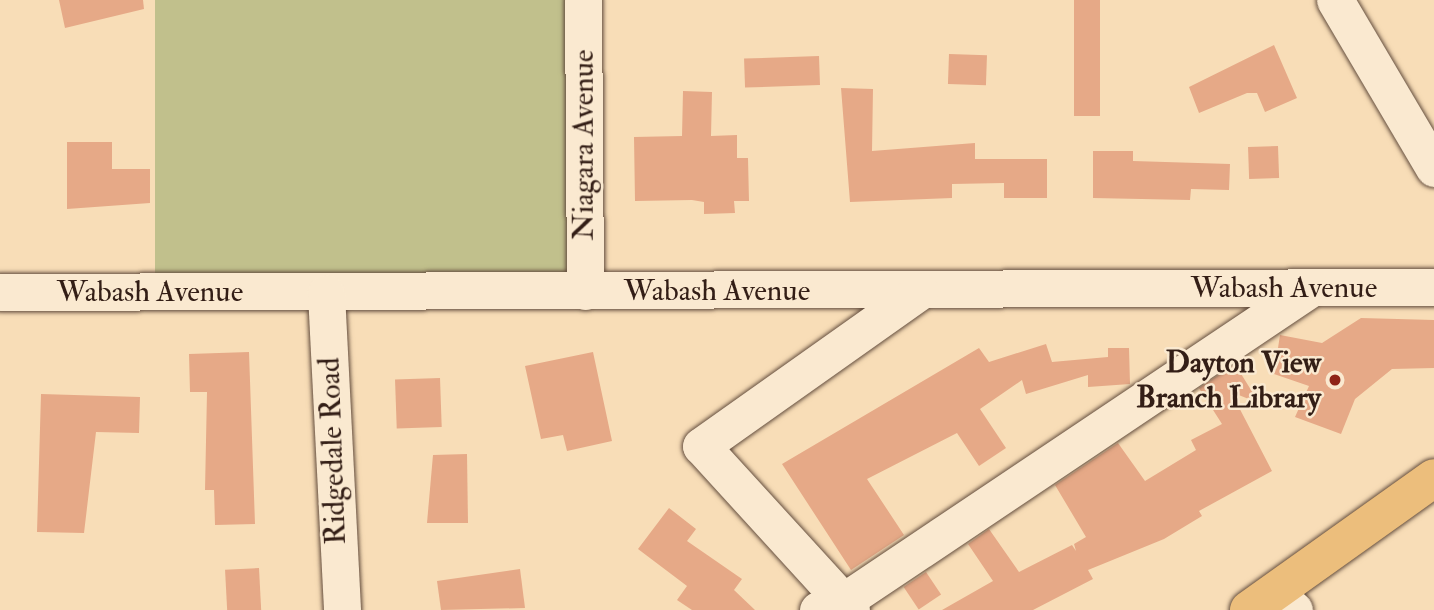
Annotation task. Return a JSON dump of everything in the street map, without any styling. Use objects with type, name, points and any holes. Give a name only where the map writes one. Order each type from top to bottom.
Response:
[{"type":"main road","points":[[1273,604],[1434,478]]},
{"type":"street","name":"Niagara Avenue","points":[[583,0],[585,291]]},
{"type":"street","points":[[1335,0],[1434,168]]},
{"type":"street","name":"Wabash Avenue","points":[[0,292],[920,291],[1434,287]]},
{"type":"street","points":[[920,291],[701,446],[837,607],[1311,288]]},
{"type":"street","name":"Ridgedale Road","points":[[326,293],[342,610]]},
{"type":"shaded area","points":[[155,0],[583,0],[583,292],[155,292]]},
{"type":"building","points":[[59,0],[143,0],[144,9],[65,28]]},
{"type":"building","points":[[1074,0],[1100,0],[1100,116],[1074,116]]},
{"type":"building","points":[[1274,45],[1297,98],[1265,112],[1257,93],[1247,93],[1199,113],[1189,87]]},
{"type":"building","points":[[949,54],[987,55],[986,85],[948,84]]},
{"type":"building","points":[[819,56],[820,85],[745,88],[744,59]]},
{"type":"building","points":[[841,88],[873,89],[872,151],[975,143],[975,159],[1047,159],[1047,198],[1004,198],[1004,183],[952,184],[952,198],[850,202]]},
{"type":"building","points":[[683,91],[712,92],[711,136],[737,135],[737,158],[748,158],[749,201],[734,201],[735,213],[704,214],[704,202],[692,200],[635,201],[634,137],[682,136]]},
{"type":"building","points":[[67,142],[112,142],[112,169],[150,169],[150,203],[67,209]]},
{"type":"building","points":[[1278,146],[1279,178],[1249,179],[1248,147]]},
{"type":"building","points":[[1093,151],[1133,151],[1133,161],[1230,164],[1229,190],[1191,189],[1190,200],[1093,198]]},
{"type":"building","name":"Dayton View Branch Library","points":[[1361,318],[1434,320],[1434,368],[1392,369],[1355,399],[1341,434],[1295,417],[1309,386],[1274,374],[1280,335],[1322,343]]},
{"type":"building","points":[[1046,344],[1052,362],[1108,357],[1108,348],[1129,348],[1130,384],[1088,387],[1088,375],[1026,394],[1022,380],[980,409],[1006,448],[979,466],[957,433],[867,479],[904,535],[851,570],[782,464],[979,348],[989,362]]},
{"type":"building","points":[[249,352],[255,524],[215,525],[214,490],[205,490],[207,392],[190,392],[189,354]]},
{"type":"building","points":[[593,352],[612,441],[567,451],[563,435],[541,439],[525,366]]},
{"type":"building","points":[[1235,364],[1259,403],[1231,392],[1272,471],[1199,511],[1202,516],[1164,539],[1088,570],[1093,579],[1033,610],[942,610],[993,581],[968,544],[989,529],[1019,572],[1072,545],[1076,551],[1074,544],[1086,537],[1055,485],[1118,443],[1145,481],[1196,450],[1191,440],[1222,424],[1199,388]]},
{"type":"building","points":[[440,378],[442,427],[397,429],[395,380]]},
{"type":"building","points":[[41,394],[140,397],[139,433],[96,432],[84,533],[37,532]]},
{"type":"building","points":[[467,454],[468,523],[427,523],[433,455]]},
{"type":"building","points":[[669,508],[696,529],[687,541],[742,579],[734,590],[755,610],[692,610],[677,600],[687,586],[638,549]]},
{"type":"building","points":[[259,568],[261,610],[227,610],[225,570]]},
{"type":"building","points":[[520,569],[525,608],[441,610],[437,581]]},
{"type":"building","points":[[926,572],[941,594],[919,609],[904,587]]},
{"type":"place","name":"Dayton View Branch Library","points":[[1335,380]]}]
